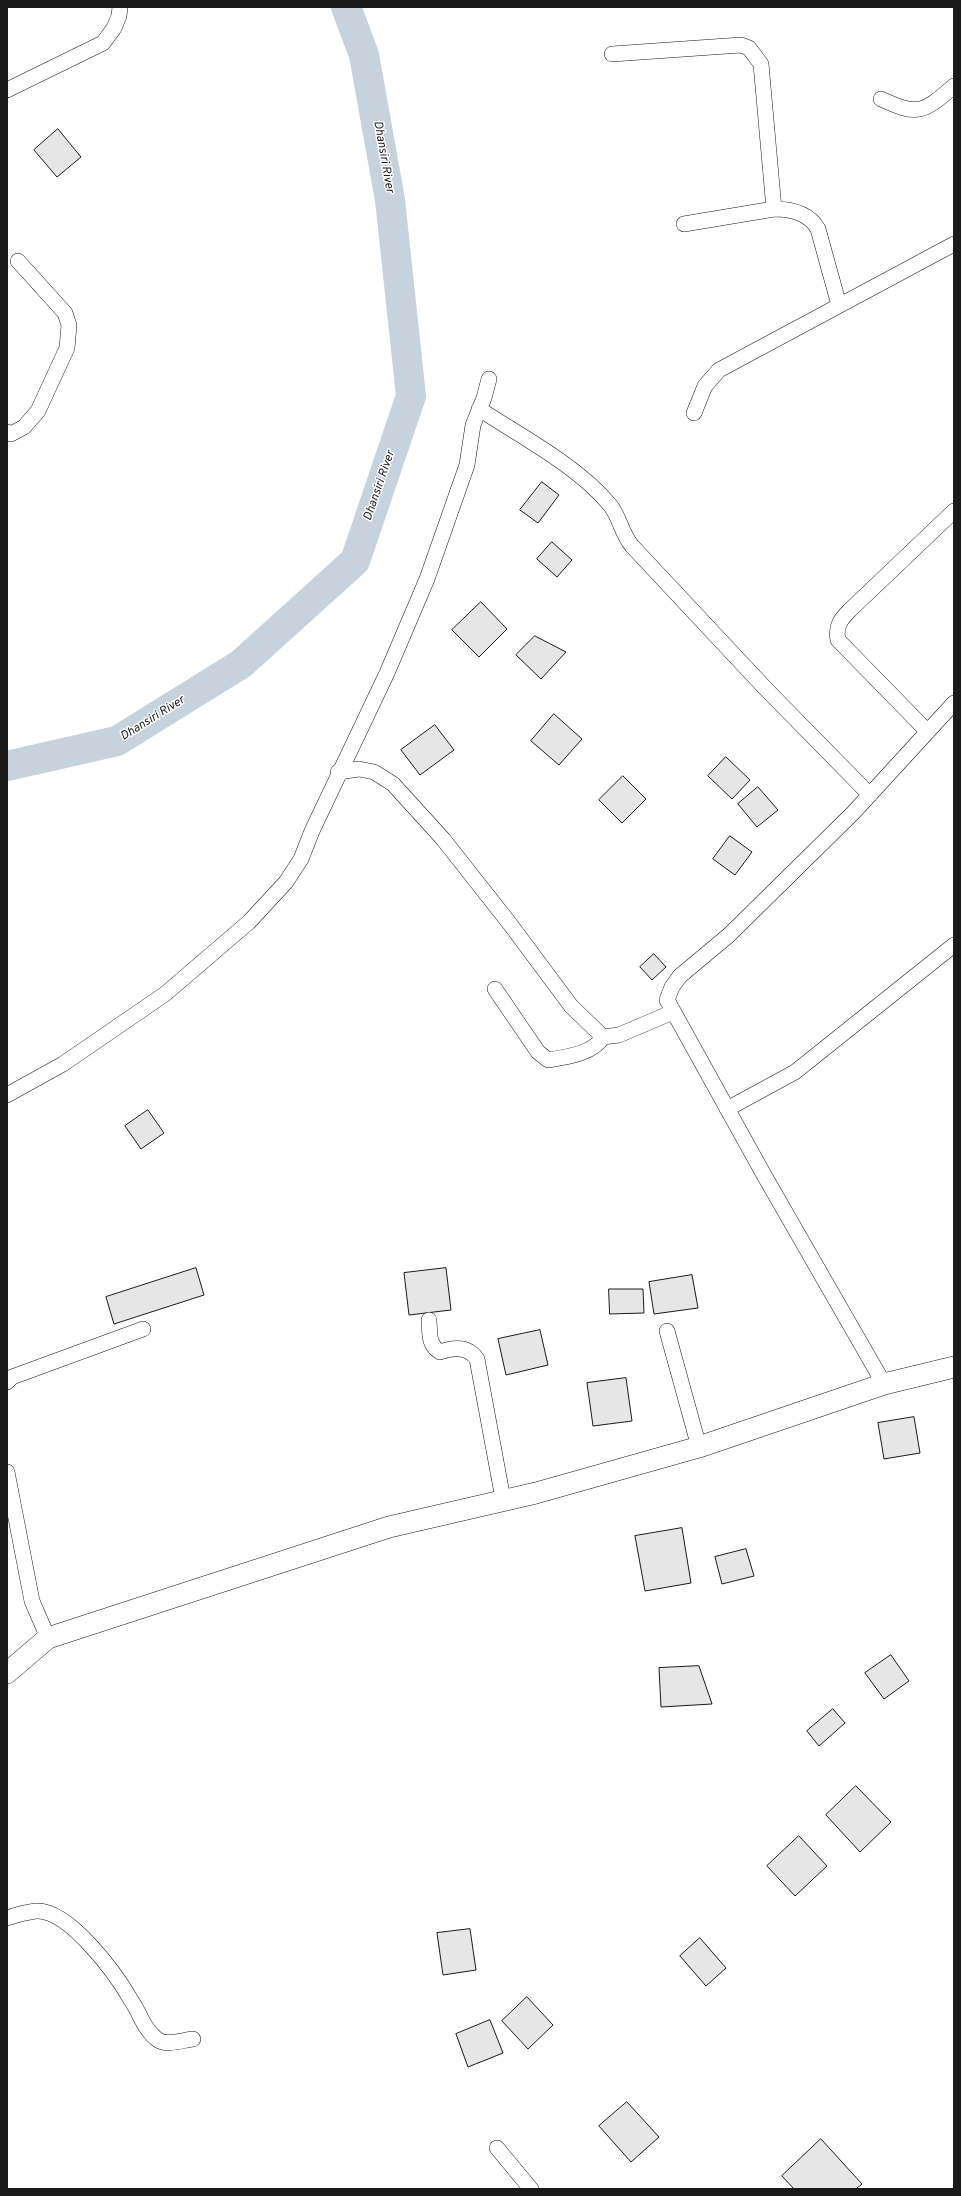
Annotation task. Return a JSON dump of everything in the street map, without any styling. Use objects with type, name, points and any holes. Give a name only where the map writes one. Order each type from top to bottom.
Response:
[{"type":"street","points":[[7,90],[103,43],[114,28],[119,16],[120,7]]},
{"type":"street","points":[[612,54],[741,45],[749,48],[761,64],[774,209]]},
{"type":"street","points":[[881,99],[905,110],[917,110],[938,100],[954,86]]},
{"type":"street","points":[[684,224],[774,209],[788,209],[812,219],[818,229],[840,305]]},
{"type":"street","points":[[694,413],[705,386],[719,370],[954,244]]},
{"type":"street","points":[[7,432],[11,434],[24,427],[38,411],[67,348],[69,325],[65,313],[18,261]]},
{"type":"street","points":[[7,1095],[63,1064],[165,994],[249,922],[286,882],[301,859],[312,830],[338,772],[387,673],[426,579],[467,465],[473,425],[489,379]]},
{"type":"street","points":[[479,408],[565,465],[606,500],[614,512],[621,530],[632,546],[765,688],[870,795]]},
{"type":"street","points":[[927,731],[838,640],[836,632],[839,621],[954,511]]},
{"type":"street","points":[[884,1384],[727,1109],[667,1000],[672,987],[680,976],[729,935],[870,795],[954,703]]},
{"type":"street","points":[[338,772],[359,769],[374,772],[393,784],[443,839],[510,924],[571,1006],[603,1037]]},
{"type":"street","points":[[727,1109],[795,1072],[954,945]]},
{"type":"street","points":[[495,989],[538,1052],[548,1060],[591,1049],[599,1043],[603,1037],[619,1035],[673,1012]]},
{"type":"street","points":[[429,1320],[431,1343],[434,1348],[440,1352],[449,1349],[466,1349],[473,1352],[477,1359],[502,1499]]},
{"type":"street","points":[[7,1382],[12,1377],[143,1329]]},
{"type":"street","points":[[667,1331],[699,1447]]},
{"type":"street","points":[[7,1673],[48,1638],[389,1527],[502,1499],[536,1493],[699,1447],[884,1384],[954,1367]]},
{"type":"street","points":[[7,1472],[32,1601],[48,1638]]},
{"type":"street","points":[[7,1918],[37,1911],[53,1915],[76,1930],[108,1965],[132,2000],[147,2029],[159,2041],[170,2043],[193,2039]]},
{"type":"street","points":[[497,2148],[531,2189]]},
{"type":"building","points":[[58,129],[81,157],[57,177],[34,150]]},
{"type":"building","points":[[542,482],[559,495],[538,523],[520,510]]},
{"type":"building","points":[[552,542],[572,560],[557,577],[537,559]]},
{"type":"building","points":[[481,602],[507,629],[479,657],[452,630]]},
{"type":"building","points":[[535,636],[566,652],[541,679],[516,655]]},
{"type":"building","points":[[554,714],[582,739],[559,765],[531,741]]},
{"type":"building","points":[[435,725],[454,750],[420,775],[401,750]]},
{"type":"building","points":[[726,757],[750,780],[732,799],[708,776]]},
{"type":"building","points":[[623,776],[646,799],[622,823],[599,800]]},
{"type":"building","points":[[758,787],[778,810],[757,827],[738,804]]},
{"type":"building","points":[[730,836],[752,852],[735,875],[713,859]]},
{"type":"building","points":[[654,954],[666,967],[652,980],[640,967]]},
{"type":"building","points":[[148,1110],[164,1133],[141,1149],[125,1126]]},
{"type":"building","points":[[196,1268],[204,1295],[114,1324],[106,1297]]},
{"type":"building","points":[[446,1268],[451,1310],[409,1315],[404,1273]]},
{"type":"building","points":[[692,1275],[698,1308],[654,1314],[649,1282]]},
{"type":"building","points":[[609,1289],[643,1289],[644,1313],[610,1314]]},
{"type":"building","points":[[540,1330],[548,1365],[506,1375],[498,1339]]},
{"type":"building","points":[[626,1378],[632,1421],[593,1426],[587,1383]]},
{"type":"building","points":[[914,1417],[920,1453],[884,1459],[878,1423]]},
{"type":"building","points":[[682,1528],[691,1583],[645,1591],[635,1536]]},
{"type":"building","points":[[746,1549],[754,1576],[722,1584],[715,1557]]},
{"type":"building","points":[[891,1655],[909,1681],[884,1699],[865,1673]]},
{"type":"building","points":[[699,1666],[712,1704],[661,1707],[659,1668]]},
{"type":"building","points":[[833,1709],[845,1723],[819,1746],[807,1731]]},
{"type":"building","points":[[856,1786],[891,1822],[860,1852],[826,1815]]},
{"type":"building","points":[[799,1836],[827,1866],[795,1896],[767,1866]]},
{"type":"building","points":[[470,1929],[476,1970],[443,1975],[437,1933]]},
{"type":"building","points":[[700,1938],[726,1968],[706,1986],[680,1956]]},
{"type":"building","points":[[527,1997],[553,2025],[528,2049],[502,2021]]},
{"type":"building","points":[[490,2020],[503,2053],[468,2067],[456,2034]]},
{"type":"building","points":[[627,2102],[659,2137],[631,2162],[599,2126]]},
{"type":"building","points":[[821,2139],[862,2184],[856,2189],[794,2189],[782,2176]]},
{"type":"waterway","name":"Dhansiri River","points":[[7,766],[117,741],[241,664],[355,561],[411,396],[390,200],[364,55],[346,7]]}]
